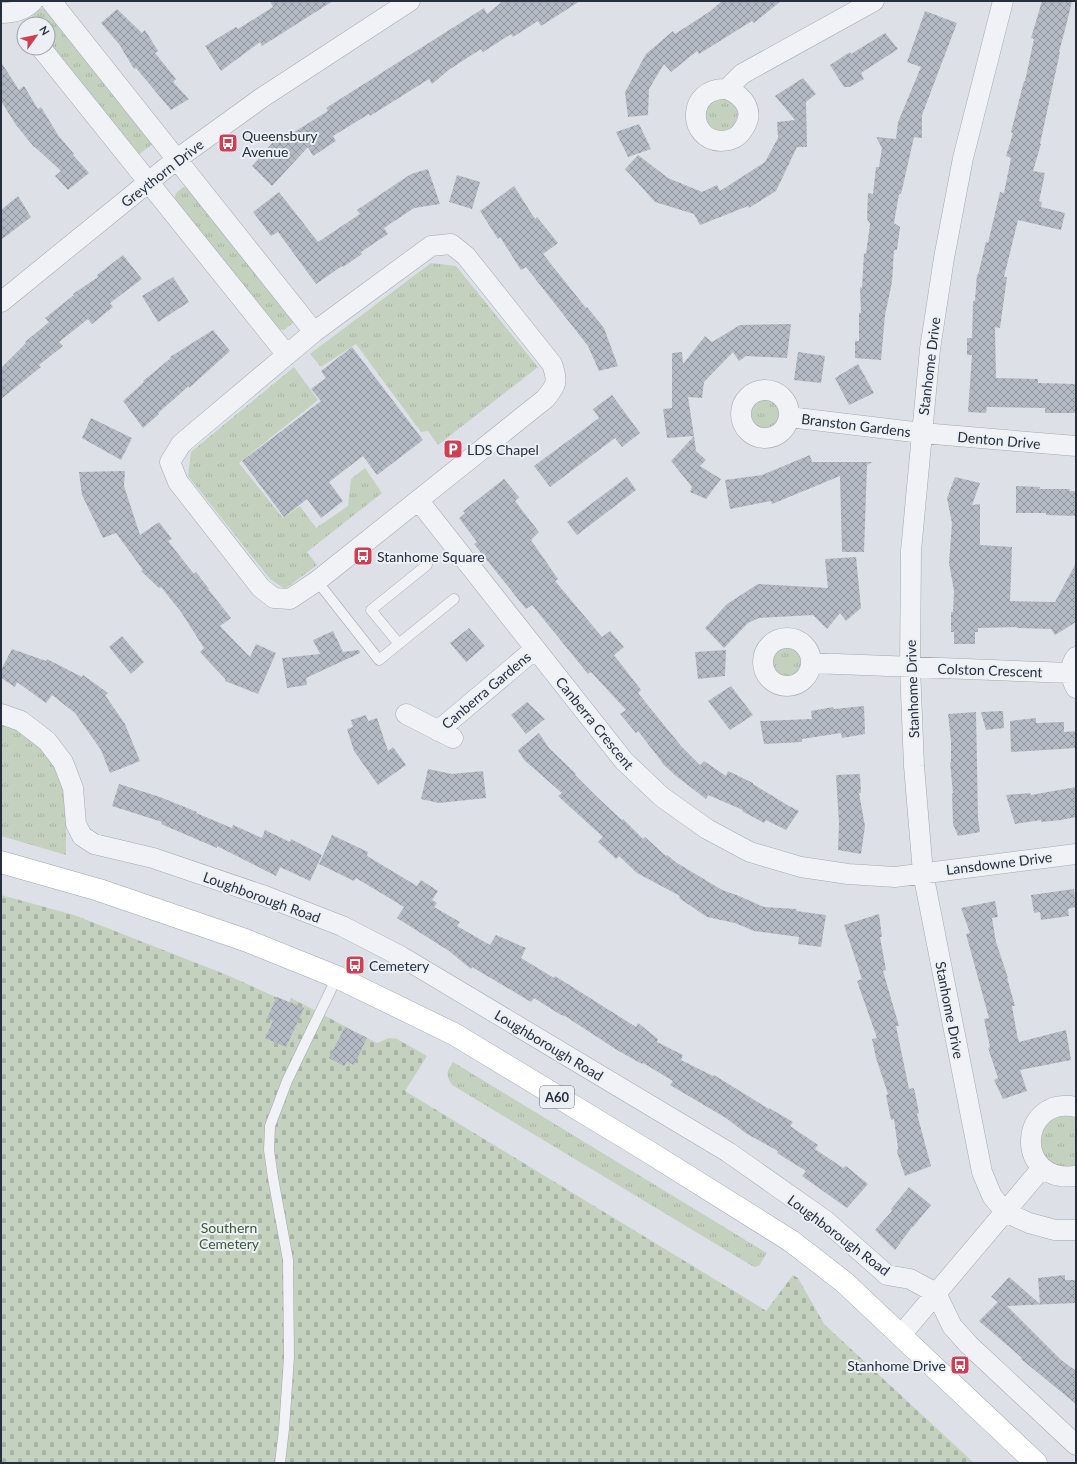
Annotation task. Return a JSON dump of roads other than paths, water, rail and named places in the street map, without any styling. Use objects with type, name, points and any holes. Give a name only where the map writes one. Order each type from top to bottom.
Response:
[{"type":"main road","name":"A60","points":[[1,862],[100,890],[230,935],[337,977],[454,1034],[649,1152],[791,1241],[844,1282],[901,1334],[1036,1463]]},
{"type":"street","points":[[13,18],[33,1]]},
{"type":"street","points":[[52,1],[314,332]]},
{"type":"street","name":"Greythorn Drive","points":[[1,302],[177,159],[263,97],[410,1]]},
{"type":"street","points":[[727,89],[742,74],[874,1]]},
{"type":"street","name":"Stanhome Drive","points":[[1003,1],[963,158],[944,258],[931,341],[911,551],[910,667],[914,766],[923,872],[982,1172],[992,1196],[1006,1212]]},
{"type":"street","points":[[47,56],[287,355]]},
{"type":"street","points":[[450,244],[466,256],[552,364],[556,377],[554,389],[545,399],[317,581],[290,599],[274,598],[261,588],[178,482],[170,462],[181,444],[287,355],[314,332],[430,246],[450,244]]},
{"type":"street","name":"Branston Gardens","points":[[790,418],[922,433]]},
{"type":"street","name":"Denton Drive","points":[[922,433],[1076,446]]},
{"type":"street","name":"Canberra Crescent","points":[[418,500],[624,761],[662,797],[707,829],[750,852],[801,867],[848,874],[894,877],[923,872]]},
{"type":"street","name":"Canberra Gardens","points":[[406,714],[445,735],[535,649]]},
{"type":"street","name":"Colston Crescent","points":[[811,663],[1074,672]]},
{"type":"street","name":"Loughborough Road","points":[[1,714],[21,721],[46,741],[63,762],[73,788],[76,824],[82,836],[94,844],[153,858],[265,896],[342,926],[402,957],[728,1152],[826,1221],[887,1275],[910,1279],[936,1293]]},
{"type":"street","name":"Lansdowne Drive","points":[[923,872],[1076,854]]},
{"type":"street","points":[[1076,1107],[1063,1105],[1052,1108],[1042,1115],[1034,1124],[1031,1136],[1031,1148],[1035,1159],[1042,1168],[1052,1175],[1064,1178],[1076,1176]]},
{"type":"street","points":[[901,1334],[1042,1168]]},
{"type":"street","points":[[1006,1212],[1029,1223],[1055,1230],[1076,1230]]},
{"type":"street","points":[[936,1293],[952,1326],[969,1345],[1076,1445]]},
{"type":"lane","points":[[399,644],[371,610],[427,565]]},
{"type":"lane","points":[[317,581],[379,660],[454,599]]},
{"type":"lane","points":[[280,1463],[289,1357],[288,1260],[269,1150],[270,1126],[287,1081],[337,977]]},
{"type":"place","name":"Queensbury Avenue","points":[[228,143]]},
{"type":"place","name":"LDS Chapel","points":[[453,449]]},
{"type":"place","name":"Stanhome Square","points":[[363,556]]},
{"type":"place","name":"Cemetery","points":[[355,965]]},
{"type":"place","name":"Stanhome Drive","points":[[960,1365]]},
{"type":"park label","name":"Southern Cemetery","points":[[229,1236]]}]
